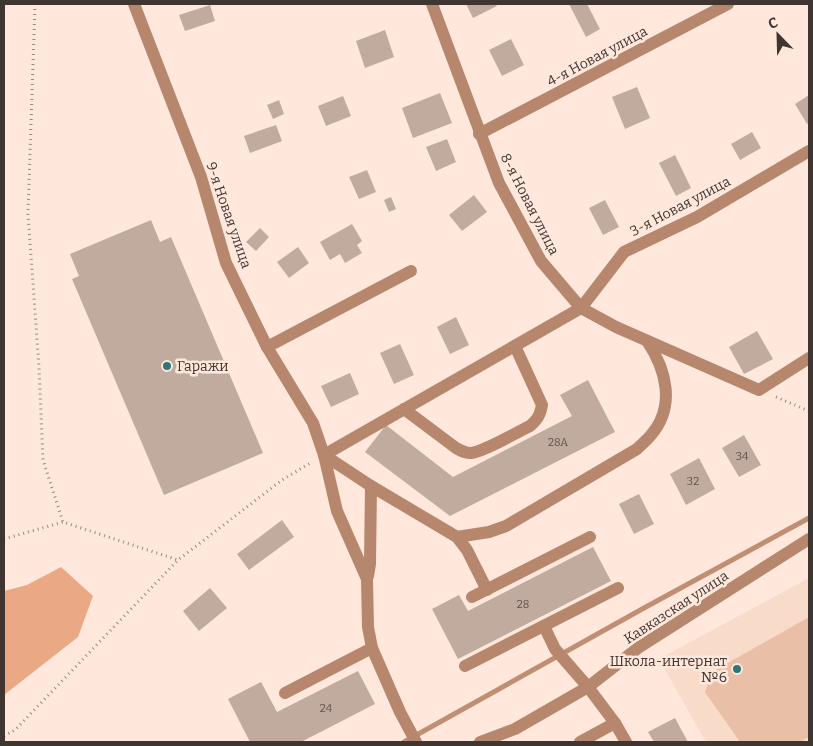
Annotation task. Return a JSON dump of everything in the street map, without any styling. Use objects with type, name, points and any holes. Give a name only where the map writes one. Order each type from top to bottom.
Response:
[{"type":"street","name":"9-я Новая улица","points":[[134,4],[201,177],[226,262],[267,348],[313,423],[324,454],[337,511],[368,579]]},
{"type":"street","name":"8-я Новая улица","points":[[432,4],[479,134],[499,183],[541,261],[581,308],[616,327],[759,390]]},
{"type":"street","name":"4-я Новая улица","points":[[479,134],[728,4]]},
{"type":"street","name":"3-я Новая улица","points":[[581,308],[624,252],[697,217],[809,151]]},
{"type":"street","points":[[267,348],[411,271]]},
{"type":"street","points":[[487,590],[467,550],[457,538],[371,486],[324,454],[581,308]]},
{"type":"street","points":[[457,538],[489,532],[517,520],[637,449],[652,435],[659,423],[664,408],[666,389],[663,370],[646,340]]},
{"type":"street","points":[[404,409],[456,448],[469,453],[479,451],[530,426],[541,413],[542,405],[515,346]]},
{"type":"street","points":[[759,390],[809,358]]},
{"type":"street","points":[[371,486],[368,627],[372,648],[400,712],[416,742]]},
{"type":"street","points":[[472,597],[590,537]]},
{"type":"street","name":"Кавказская улица","points":[[480,742],[515,729],[588,687],[638,648],[809,539]]},
{"type":"street","points":[[465,666],[618,588]]},
{"type":"street","points":[[544,626],[555,649],[588,687],[615,723],[626,742]]},
{"type":"street","points":[[284,693],[372,648]]},
{"type":"street","points":[[580,742],[615,723]]},
{"type":"path","points":[[35,4],[28,214],[39,367],[43,460],[63,522]]},
{"type":"path","points":[[759,390],[809,411]]},
{"type":"path","points":[[4,736],[16,730],[178,560],[282,480],[324,454]]},
{"type":"path","points":[[4,540],[63,522],[178,560]]},
{"type":"shaded area","points":[[61,567],[93,596],[78,637],[4,695],[4,591],[27,585]]},
{"type":"shaded area","name":"Школа-интернат №6","points":[[809,578],[809,742],[706,742],[659,659]]},
{"type":"shaded area","points":[[809,617],[809,737],[800,742],[740,742],[705,692],[712,672]]},
{"type":"building","points":[[466,4],[495,4],[497,6],[473,18]]},
{"type":"building","points":[[569,4],[587,4],[600,29],[586,37]]},
{"type":"building","points":[[210,5],[215,21],[185,31],[179,15]]},
{"type":"building","points":[[385,30],[394,57],[365,68],[356,41]]},
{"type":"building","points":[[511,39],[524,65],[502,76],[489,50]]},
{"type":"building","points":[[637,87],[650,118],[625,129],[612,97]]},
{"type":"building","points":[[440,93],[452,123],[413,138],[402,108]]},
{"type":"building","points":[[809,95],[809,123],[807,124],[795,104]]},
{"type":"building","points":[[343,96],[351,116],[326,126],[318,106]]},
{"type":"building","points":[[279,100],[284,114],[273,119],[267,105]]},
{"type":"building","points":[[276,125],[282,141],[250,153],[244,136]]},
{"type":"building","points":[[752,132],[761,148],[740,160],[731,144]]},
{"type":"building","points":[[447,139],[456,162],[436,171],[426,147]]},
{"type":"building","points":[[675,155],[691,188],[676,196],[659,163]]},
{"type":"building","points":[[367,170],[376,192],[359,199],[349,177]]},
{"type":"building","points":[[474,195],[487,212],[462,231],[449,215]]},
{"type":"building","points":[[391,197],[396,209],[389,212],[384,200]]},
{"type":"building","points":[[605,200],[619,227],[603,235],[589,208]]},
{"type":"building","name":"Гаражи","points":[[151,220],[160,242],[171,237],[263,453],[164,495],[72,279],[79,276],[70,254]]},
{"type":"building","points":[[352,224],[362,241],[357,245],[362,253],[345,263],[340,254],[330,260],[320,242]]},
{"type":"building","points":[[260,228],[269,237],[256,251],[246,242]]},
{"type":"building","points":[[298,247],[309,263],[289,278],[277,262]]},
{"type":"building","points":[[456,317],[469,345],[450,354],[437,327]]},
{"type":"building","points":[[757,331],[773,359],[744,374],[729,347]]},
{"type":"building","points":[[400,344],[414,375],[394,384],[380,353]]},
{"type":"building","points":[[350,373],[359,394],[331,407],[321,386]]},
{"type":"building","points":[[588,380],[615,432],[450,516],[365,452],[386,425],[453,477],[572,416],[560,395]]},
{"type":"building","points":[[744,435],[761,465],[739,477],[722,448]]},
{"type":"building","points":[[699,458],[715,489],[686,505],[670,474]]},
{"type":"building","points":[[639,494],[654,524],[634,534],[619,504]]},
{"type":"building","points":[[282,520],[294,537],[249,570],[237,554]]},
{"type":"building","points":[[593,547],[611,581],[458,659],[432,609],[459,595],[468,611]]},
{"type":"building","points":[[210,588],[227,608],[199,631],[183,611]]},
{"type":"building","points":[[358,671],[375,704],[301,742],[250,742],[228,699],[261,682],[277,712]]},
{"type":"building","points":[[675,718],[688,742],[654,742],[648,732]]},
{"type":"waterway","points":[[404,742],[809,518]]},
{"type":"place","name":"Гаражи","points":[[167,366]]},
{"type":"place","name":"Школа-интернат №6","points":[[737,669]]}]
